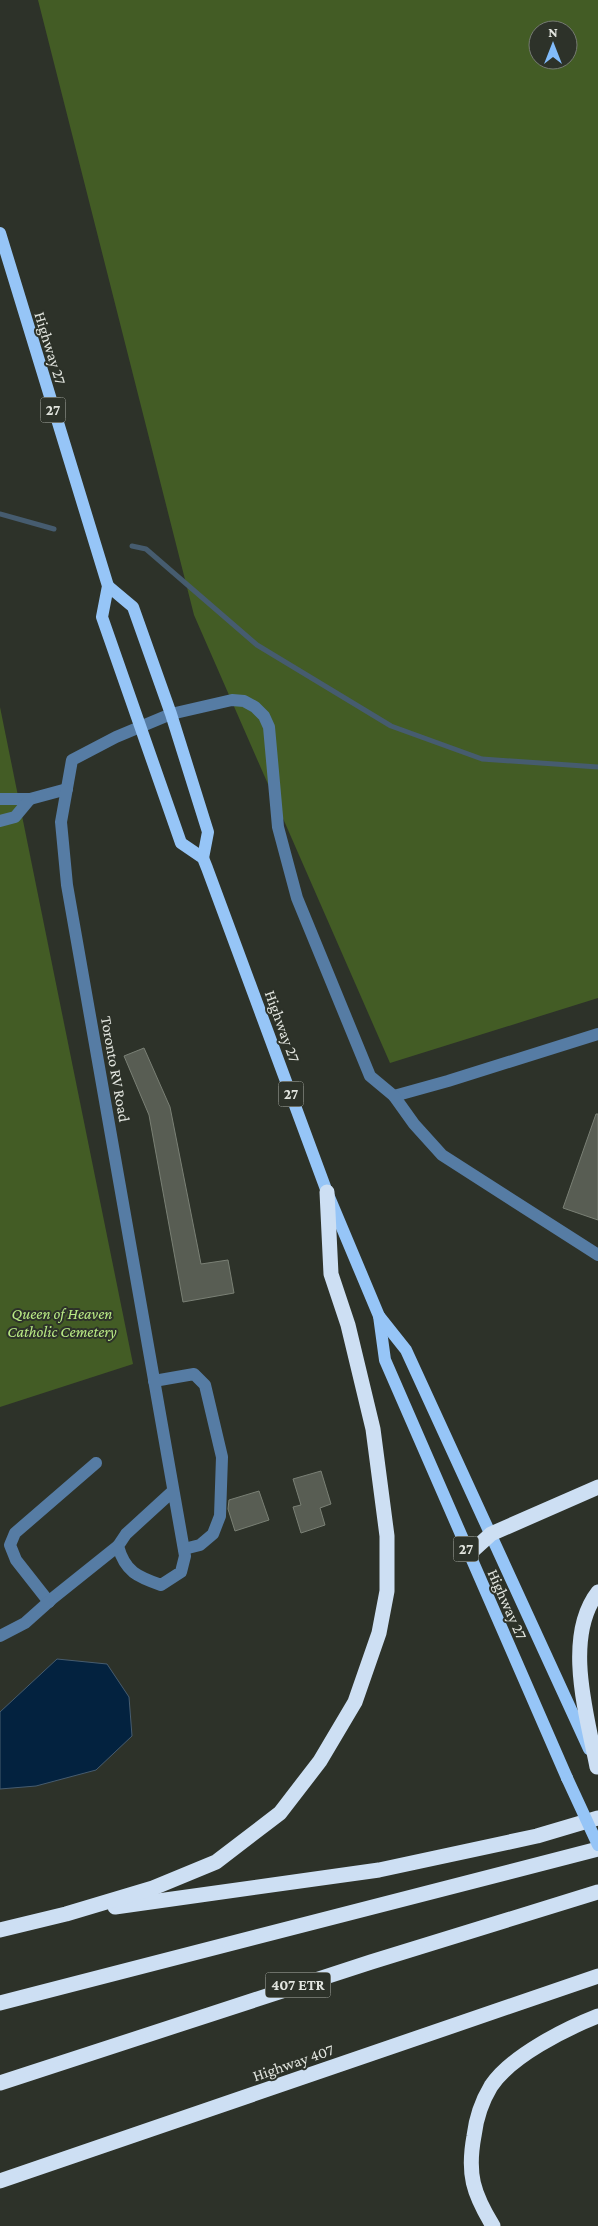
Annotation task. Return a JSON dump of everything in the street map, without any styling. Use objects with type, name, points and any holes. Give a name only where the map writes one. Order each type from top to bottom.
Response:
[{"type":"highway","points":[[0,1930],[66,1914],[153,1888],[216,1862],[280,1813],[320,1761],[355,1702],[379,1633],[388,1591],[387,1536],[373,1429],[348,1325],[331,1274],[327,1192]]},
{"type":"highway","points":[[468,1554],[491,1534],[598,1487]]},
{"type":"highway","points":[[598,1592],[591,1601],[579,1644],[581,1685],[598,1768]]},
{"type":"highway","points":[[66,1914],[379,1870],[537,1836],[598,1818]]},
{"type":"highway","points":[[0,2003],[598,1849]]},
{"type":"highway","name":"407 ETR","points":[[0,2083],[371,1962],[598,1892]]},
{"type":"highway","name":"Highway 407","points":[[0,2181],[598,1976]]},
{"type":"highway","points":[[492,2226],[478,2202],[470,2161],[476,2119],[491,2085],[525,2055],[564,2030],[598,2016]]},
{"type":"main road","name":"Highway 27","points":[[0,233],[108,586],[102,617],[181,843],[203,858],[327,1192],[379,1316],[385,1360],[468,1554],[598,1845]]},
{"type":"main road","points":[[108,586],[133,607],[208,832],[203,858]]},
{"type":"main road","name":"Highway 27","points":[[379,1316],[406,1350],[598,1768]]},
{"type":"lane","name":"Toronto RV Road","points":[[118,1546],[121,1557],[137,1577],[161,1584],[181,1572],[185,1556],[184,1549],[67,885],[61,822],[72,760],[170,714],[232,700],[244,701],[255,707],[264,716],[269,727],[278,828],[298,898],[370,1076],[394,1096],[414,1124],[442,1155],[598,1255]]},
{"type":"lane","points":[[0,799],[30,800],[67,789]]},
{"type":"lane","points":[[0,821],[15,817],[30,800]]},
{"type":"lane","points":[[394,1096],[598,1034]]},
{"type":"lane","points":[[154,1382],[194,1374],[205,1385],[222,1457],[220,1516],[213,1534],[200,1545],[184,1549]]},
{"type":"lane","points":[[49,1602],[16,1560],[10,1544],[15,1533],[96,1463]]},
{"type":"lane","points":[[0,1636],[25,1623],[118,1546],[126,1534],[173,1491]]},
{"type":"green space","points":[[38,0],[598,0],[598,998],[390,1063],[194,615]]},
{"type":"green space","name":"Queen of Heaven Catholic Cemetery","points":[[0,707],[133,1364],[0,1407]]},
{"type":"water","points":[[57,1659],[107,1664],[129,1697],[132,1736],[96,1770],[36,1786],[0,1789],[0,1712]]},
{"type":"building","points":[[144,1048],[170,1107],[201,1264],[228,1260],[234,1293],[183,1302],[149,1115],[124,1056]]},
{"type":"building","points":[[596,1114],[598,1114],[598,1220],[563,1208]]},
{"type":"building","points":[[321,1471],[331,1504],[320,1508],[325,1525],[301,1533],[293,1507],[301,1505],[293,1479]]},
{"type":"building","points":[[259,1491],[269,1520],[235,1531],[228,1509],[229,1500]]},
{"type":"waterway","points":[[0,514],[54,529]]},
{"type":"waterway","points":[[132,546],[146,549],[257,645],[391,726],[482,759],[598,767]]}]
